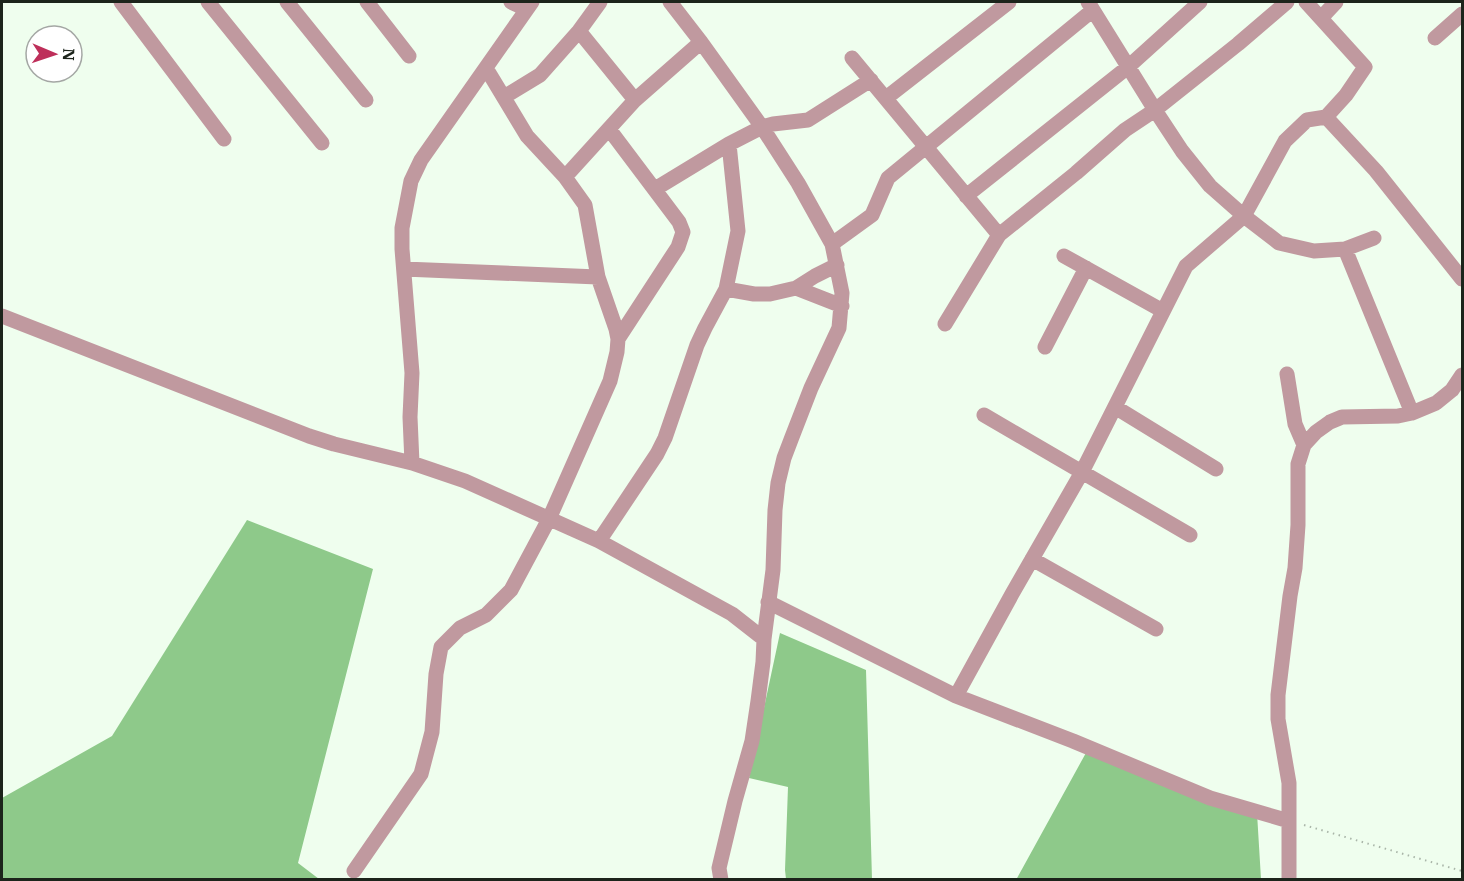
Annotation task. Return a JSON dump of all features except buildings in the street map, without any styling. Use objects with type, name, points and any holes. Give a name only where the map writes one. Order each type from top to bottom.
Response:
[{"type":"street","points":[[121,2],[224,139]]},
{"type":"street","points":[[208,2],[322,143]]},
{"type":"street","points":[[287,2],[366,100]]},
{"type":"street","points":[[367,2],[409,56]]},
{"type":"street","points":[[412,463],[410,417],[412,373],[402,249],[402,228],[411,181],[422,160],[529,5],[511,2]]},
{"type":"street","points":[[504,97],[540,75],[579,31],[599,2]]},
{"type":"street","points":[[669,2],[762,127],[798,183],[832,244],[842,293],[839,328],[811,388],[784,458],[778,483],[773,570],[752,741],[719,868],[721,879]]},
{"type":"street","points":[[886,98],[1009,2]]},
{"type":"street","points":[[966,196],[1128,67],[1200,2]]},
{"type":"street","points":[[945,324],[999,235],[1125,130],[1155,110],[1287,2]]},
{"type":"street","points":[[956,696],[1082,472],[1186,266],[1244,216],[1285,141],[1307,120],[1326,117],[1365,67],[1306,2]]},
{"type":"street","points":[[1321,18],[1336,2]]},
{"type":"street","points":[[832,244],[872,215],[888,178],[1090,6],[1182,151],[1209,186],[1244,216],[1279,243],[1314,251],[1345,249],[1374,238]]},
{"type":"street","points":[[1435,38],[1460,21]]},
{"type":"street","points":[[579,31],[634,100]]},
{"type":"street","points":[[565,177],[634,100],[700,42]]},
{"type":"street","points":[[852,57],[999,235]]},
{"type":"street","points":[[354,871],[421,774],[432,732],[436,674],[441,647],[460,628],[486,615],[510,590],[549,519],[610,381],[616,358],[618,339],[616,329],[598,277],[585,205],[565,177],[528,136],[486,68]]},
{"type":"street","points":[[655,189],[729,144],[762,127],[808,120],[871,80]]},
{"type":"street","points":[[1326,117],[1376,171],[1462,279]]},
{"type":"street","points":[[609,129],[682,227],[682,237],[678,247],[618,339]]},
{"type":"street","points":[[599,541],[657,454],[705,328],[726,289],[738,231],[729,144]]},
{"type":"street","points":[[1345,249],[1412,413]]},
{"type":"street","points":[[1064,256],[1163,311]]},
{"type":"street","points":[[726,289],[754,294],[770,294],[796,288],[837,265]]},
{"type":"street","points":[[1045,347],[1086,268]]},
{"type":"street","points":[[404,269],[598,277]]},
{"type":"street","points":[[796,288],[842,306]]},
{"type":"street","points":[[2,316],[309,436],[412,463],[465,481],[599,541],[732,614],[764,639]]},
{"type":"street","points":[[1287,374],[1295,424],[1304,445]]},
{"type":"street","points":[[1289,879],[1289,783],[1278,719],[1278,694],[1295,568],[1298,464],[1304,445],[1316,432],[1342,417],[1398,416],[1436,403],[1452,390],[1462,375]]},
{"type":"street","points":[[1115,407],[1216,469]]},
{"type":"street","points":[[984,415],[1190,535]]},
{"type":"street","points":[[1032,559],[1156,629]]},
{"type":"street","points":[[768,602],[956,696],[1210,798],[1289,821]]},
{"type":"path","points":[[1289,821],[1462,871]]},
{"type":"green space","points":[[247,520],[373,569],[298,863],[319,879],[2,879],[2,798],[112,736]]},
{"type":"green space","points":[[780,633],[866,670],[872,879],[786,879],[788,787],[749,778]]},
{"type":"green space","points":[[1087,751],[1257,813],[1261,879],[1016,880]]}]
